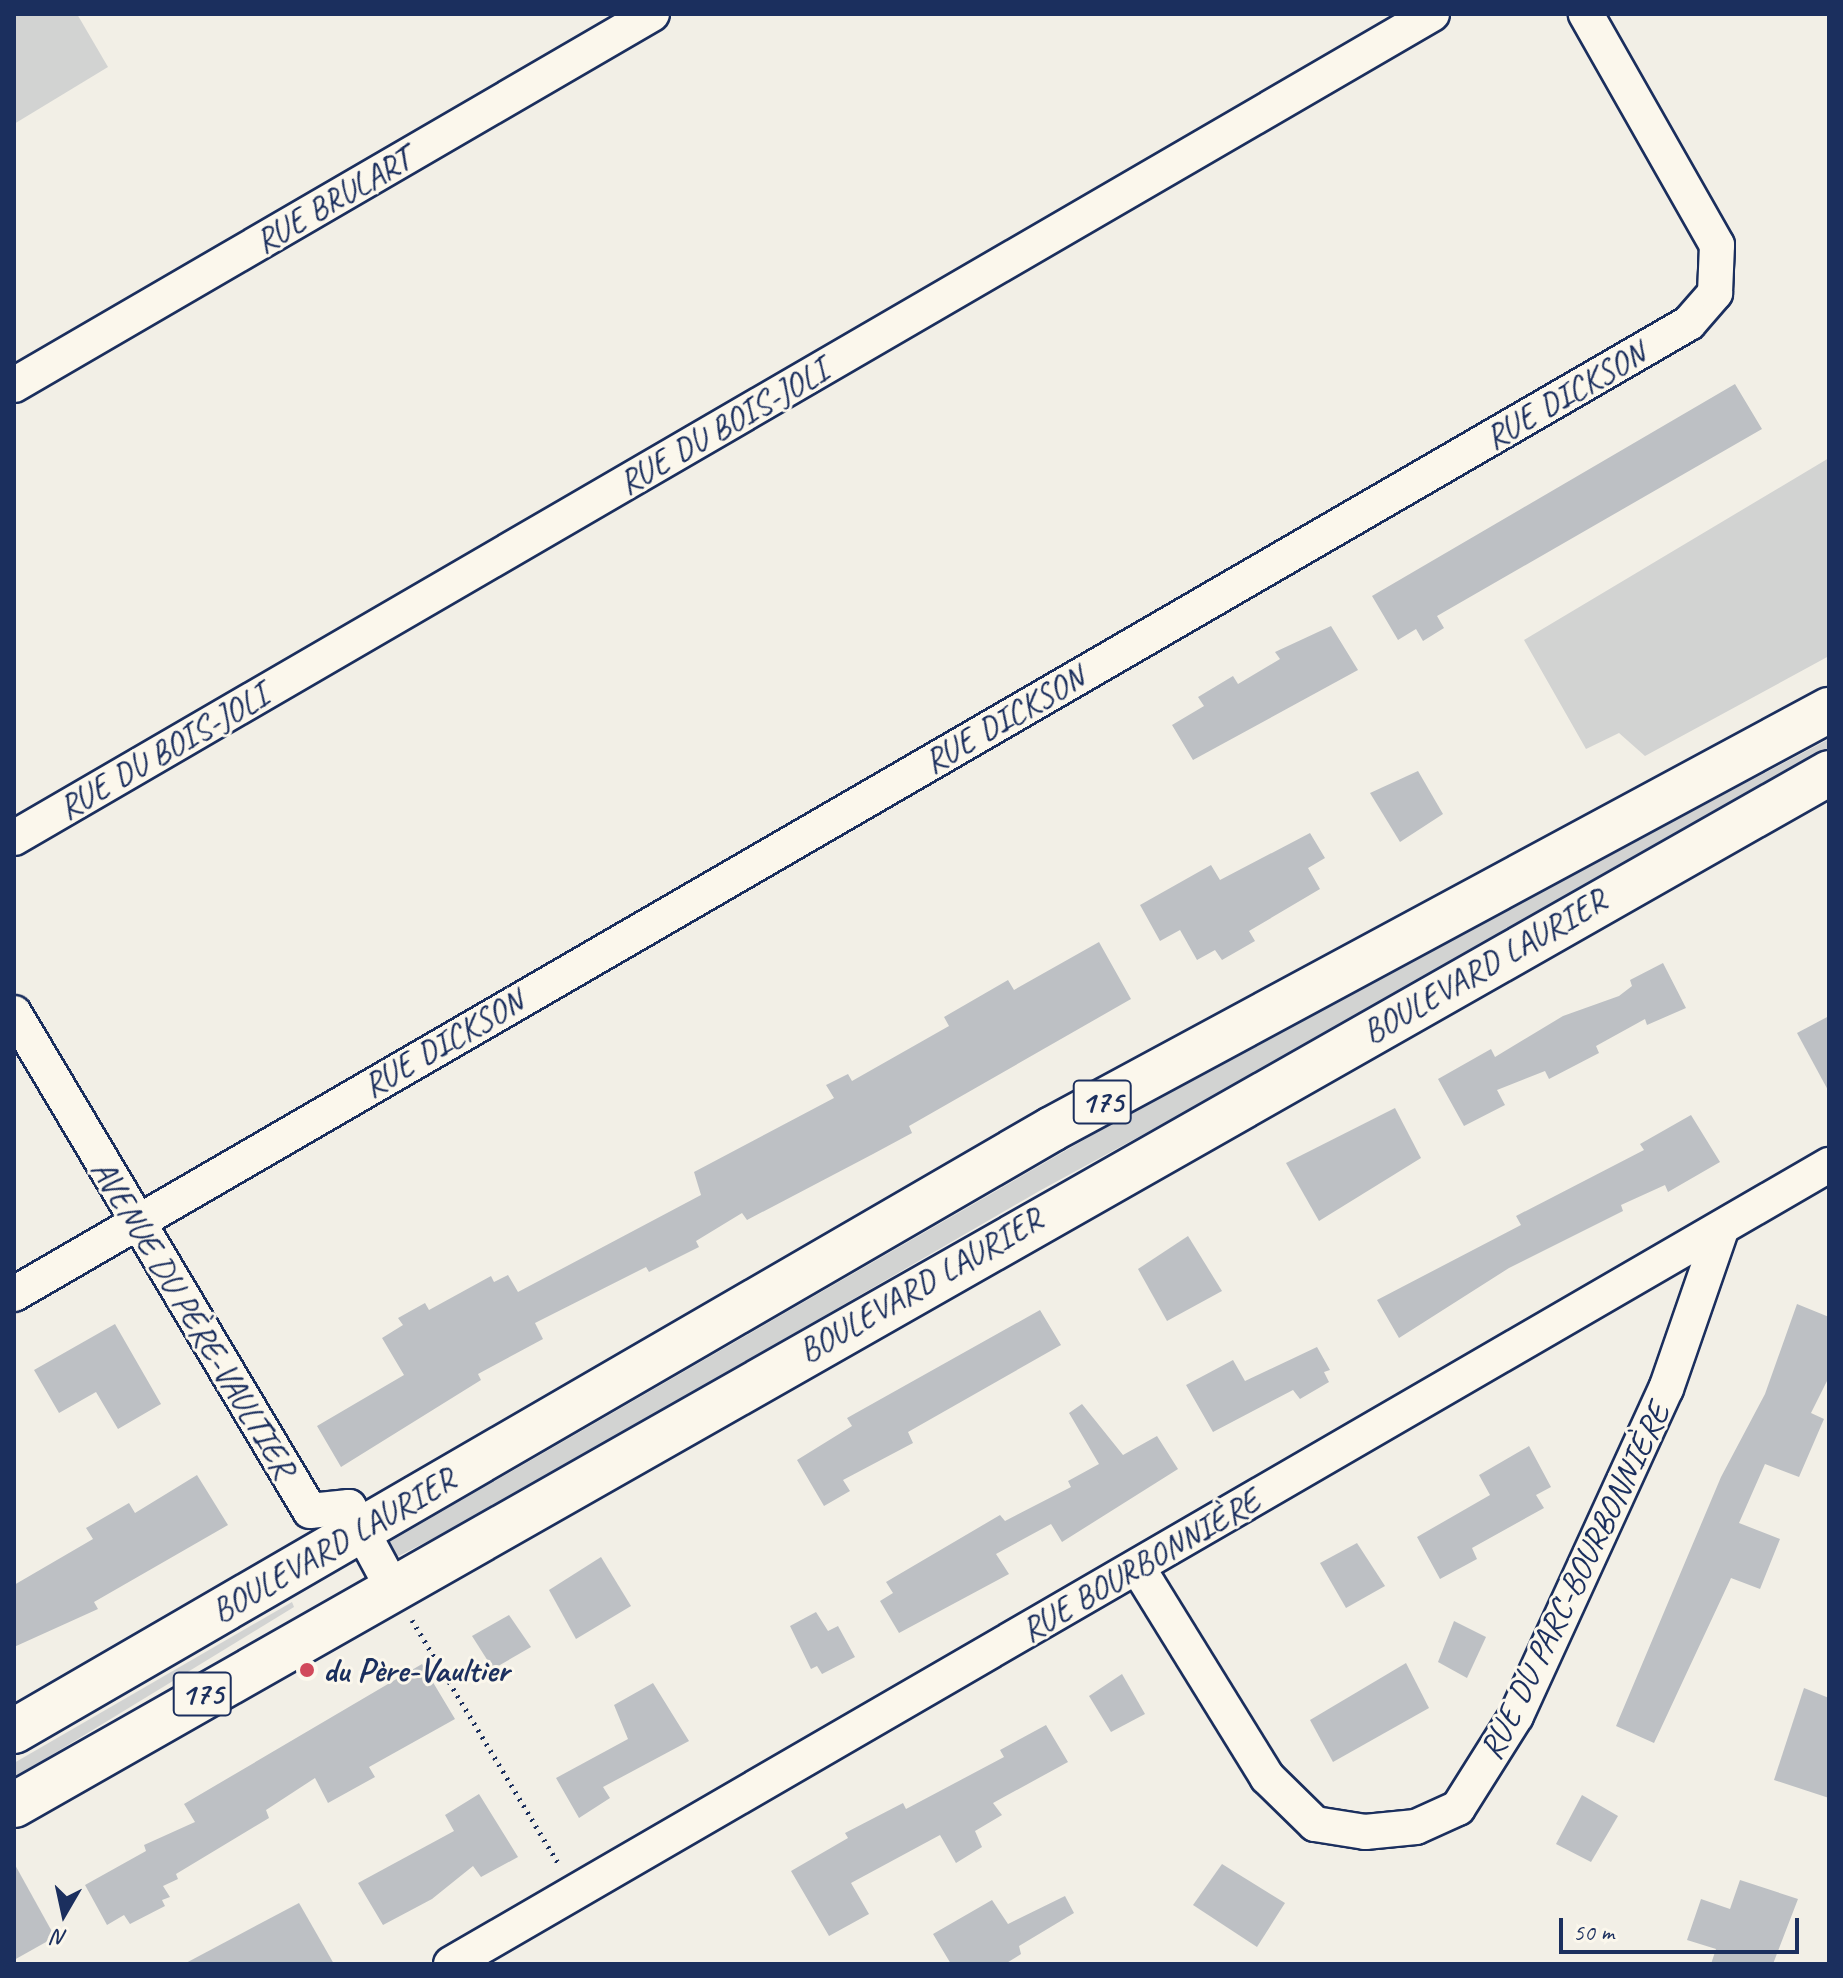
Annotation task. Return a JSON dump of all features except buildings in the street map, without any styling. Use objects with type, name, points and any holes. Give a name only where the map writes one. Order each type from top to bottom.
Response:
[{"type":"main road","name":"BOULEVARD LAURIER","points":[[14,1731],[1052,1129],[1829,710]]},
{"type":"main road","name":"BOULEVARD LAURIER","points":[[14,1805],[391,1585],[1829,773]]},
{"type":"street","name":"RUE BRULART","points":[[14,385],[652,14]]},
{"type":"street","name":"RUE DU BOIS-JOLI","points":[[14,838],[1432,14]]},
{"type":"street","name":"RUE DICKSON","points":[[14,1294],[1689,323],[1715,293],[1717,245],[1586,14]]},
{"type":"street","name":"AVENUE DU PÈRE-VAULTIER","points":[[14,1013],[310,1511],[349,1507],[391,1585]]},
{"type":"street","name":"RUE BOURBONNIÈRE","points":[[451,1964],[1829,1165]]},
{"type":"street","name":"RUE DU PARC-BOURBONNIÈRE","points":[[1138,1568],[1267,1777],[1315,1824],[1365,1832],[1416,1827],[1458,1808],[1516,1716],[1666,1389],[1721,1230]]},
{"type":"path","points":[[391,1585],[574,1890]]},
{"type":"shaded area","points":[[14,14],[77,14],[108,67],[14,124]]},
{"type":"shaded area","points":[[1829,458],[1829,656],[1645,756],[1619,733],[1586,749],[1524,640]]},
{"type":"shaded area","points":[[1829,739],[1829,753],[1682,841],[1041,1190],[502,1503],[395,1558],[386,1544],[1229,1056]]},
{"type":"shaded area","points":[[292,1602],[294,1607],[14,1778],[14,1763]]},
{"type":"place","name":"du Père-Vaultier","points":[[307,1670]]}]
